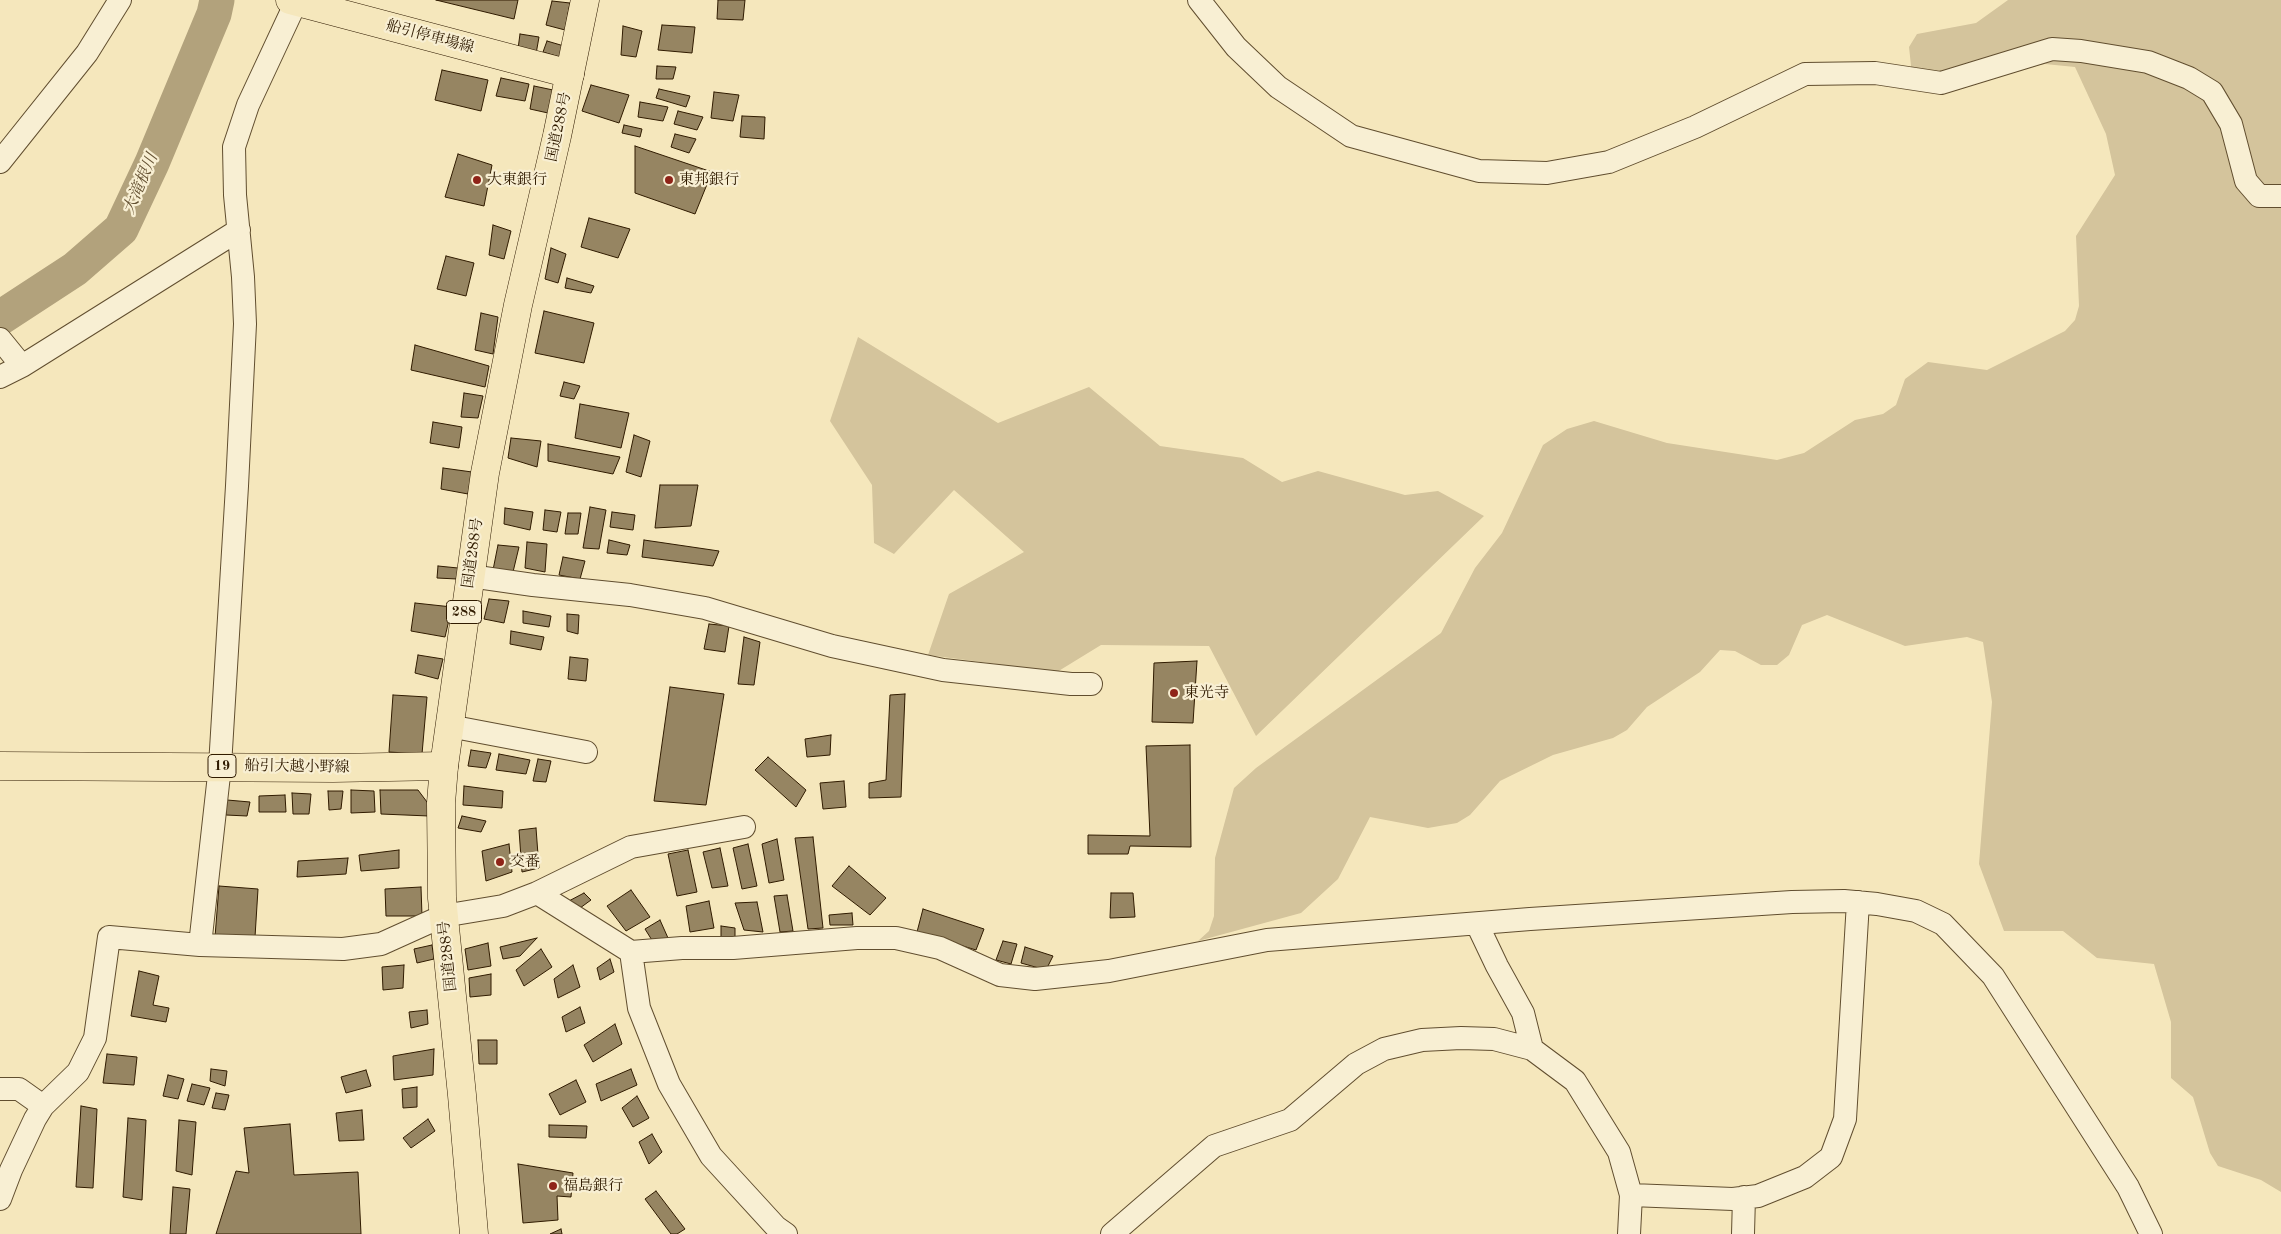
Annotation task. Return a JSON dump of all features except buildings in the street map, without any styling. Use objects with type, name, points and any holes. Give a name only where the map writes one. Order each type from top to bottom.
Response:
[{"type":"main road","name":"国道288号","points":[[474,1234],[443,916],[440,854],[444,766],[485,473],[501,387],[585,0]]},
{"type":"main road","name":"船引停車場線","points":[[295,1],[570,74]]},
{"type":"main road","name":"船引大越小野線","points":[[0,766],[333,768],[444,766]]},
{"type":"street","points":[[0,162],[87,53],[120,0]]},
{"type":"street","points":[[1199,0],[1236,47],[1278,87],[1351,136],[1479,171],[1547,173],[1609,162],[1695,127],[1804,74],[1875,73],[1941,83],[2052,49],[2081,50],[2148,62],[2189,78],[2212,92],[2230,124],[2246,181],[2259,196],[2281,196]]},
{"type":"street","points":[[200,945],[220,766],[245,324],[239,230],[234,195],[234,147],[255,89],[295,1]]},
{"type":"street","points":[[0,377],[22,366],[239,230]]},
{"type":"street","points":[[3,342],[22,366]]},
{"type":"street","points":[[470,576],[533,585],[630,595],[704,608],[832,646],[943,670],[1071,684],[1092,684]]},
{"type":"street","points":[[449,726],[586,752]]},
{"type":"street","points":[[0,1199],[11,1170],[35,1119],[43,1106],[78,1072],[95,1038],[109,937],[200,945],[352,948],[381,944],[443,916],[503,906],[537,893],[631,847],[744,827]]},
{"type":"street","points":[[537,893],[631,952],[682,948],[732,948],[857,938],[896,938],[940,948],[1000,975],[1035,979],[1109,971],[1267,940],[1792,902],[1858,902],[1916,911],[1943,924],[1994,976],[2128,1187],[2151,1234]]},
{"type":"street","points":[[1631,1195],[1733,1199],[1758,1196],[1805,1177],[1831,1158],[1845,1119],[1858,902]]},
{"type":"street","points":[[1477,924],[1497,966],[1523,1013],[1532,1049]]},
{"type":"street","points":[[631,952],[639,1008],[669,1084],[711,1156],[776,1227],[786,1234]]},
{"type":"street","points":[[1112,1234],[1214,1146],[1290,1120],[1356,1064],[1384,1049],[1422,1040],[1461,1038],[1494,1039],[1532,1049],[1575,1081],[1619,1152],[1631,1195],[1629,1234]]},
{"type":"street","points":[[0,1089],[19,1089],[43,1106]]},
{"type":"street","points":[[1743,1234],[1744,1197]]},
{"type":"shaded area","points":[[2008,0],[2281,0],[2281,1192],[2261,1180],[2218,1166],[2210,1153],[2193,1097],[2171,1078],[2171,1022],[2154,964],[2097,958],[2063,931],[2004,931],[1979,864],[1992,702],[1983,642],[1967,637],[1905,646],[1827,615],[1802,625],[1789,655],[1777,665],[1761,665],[1735,651],[1720,650],[1700,672],[1647,707],[1627,730],[1613,738],[1553,755],[1500,781],[1470,815],[1457,823],[1428,828],[1370,817],[1338,879],[1301,913],[1198,941],[1209,931],[1214,916],[1215,858],[1234,788],[1256,768],[1441,633],[1475,568],[1502,533],[1543,445],[1567,429],[1594,421],[1667,443],[1777,460],[1804,453],[1855,420],[1883,414],[1896,405],[1905,379],[1928,362],[1987,370],[2065,331],[2075,320],[2079,306],[2076,236],[2115,175],[2106,134],[2075,67],[2045,64],[1939,84],[1912,75],[1909,47],[1917,34],[1976,23]]},
{"type":"shaded area","points":[[858,337],[998,423],[1089,387],[1160,446],[1243,458],[1282,482],[1318,471],[1405,495],[1438,491],[1484,516],[1256,736],[1209,646],[1101,645],[1057,672],[928,655],[949,594],[1024,552],[954,490],[894,554],[874,543],[872,485],[830,421]]},
{"type":"waterway","name":"大滝根川","points":[[0,318],[75,269],[121,229],[152,163],[214,14],[217,0]]},
{"type":"place","name":"大東銀行","points":[[477,180]]},
{"type":"place","name":"東邦銀行","points":[[669,180]]},
{"type":"place","name":"東光寺","points":[[1174,693]]},
{"type":"place","name":"交番","points":[[500,862]]},
{"type":"place","name":"福島銀行","points":[[553,1186]]}]
